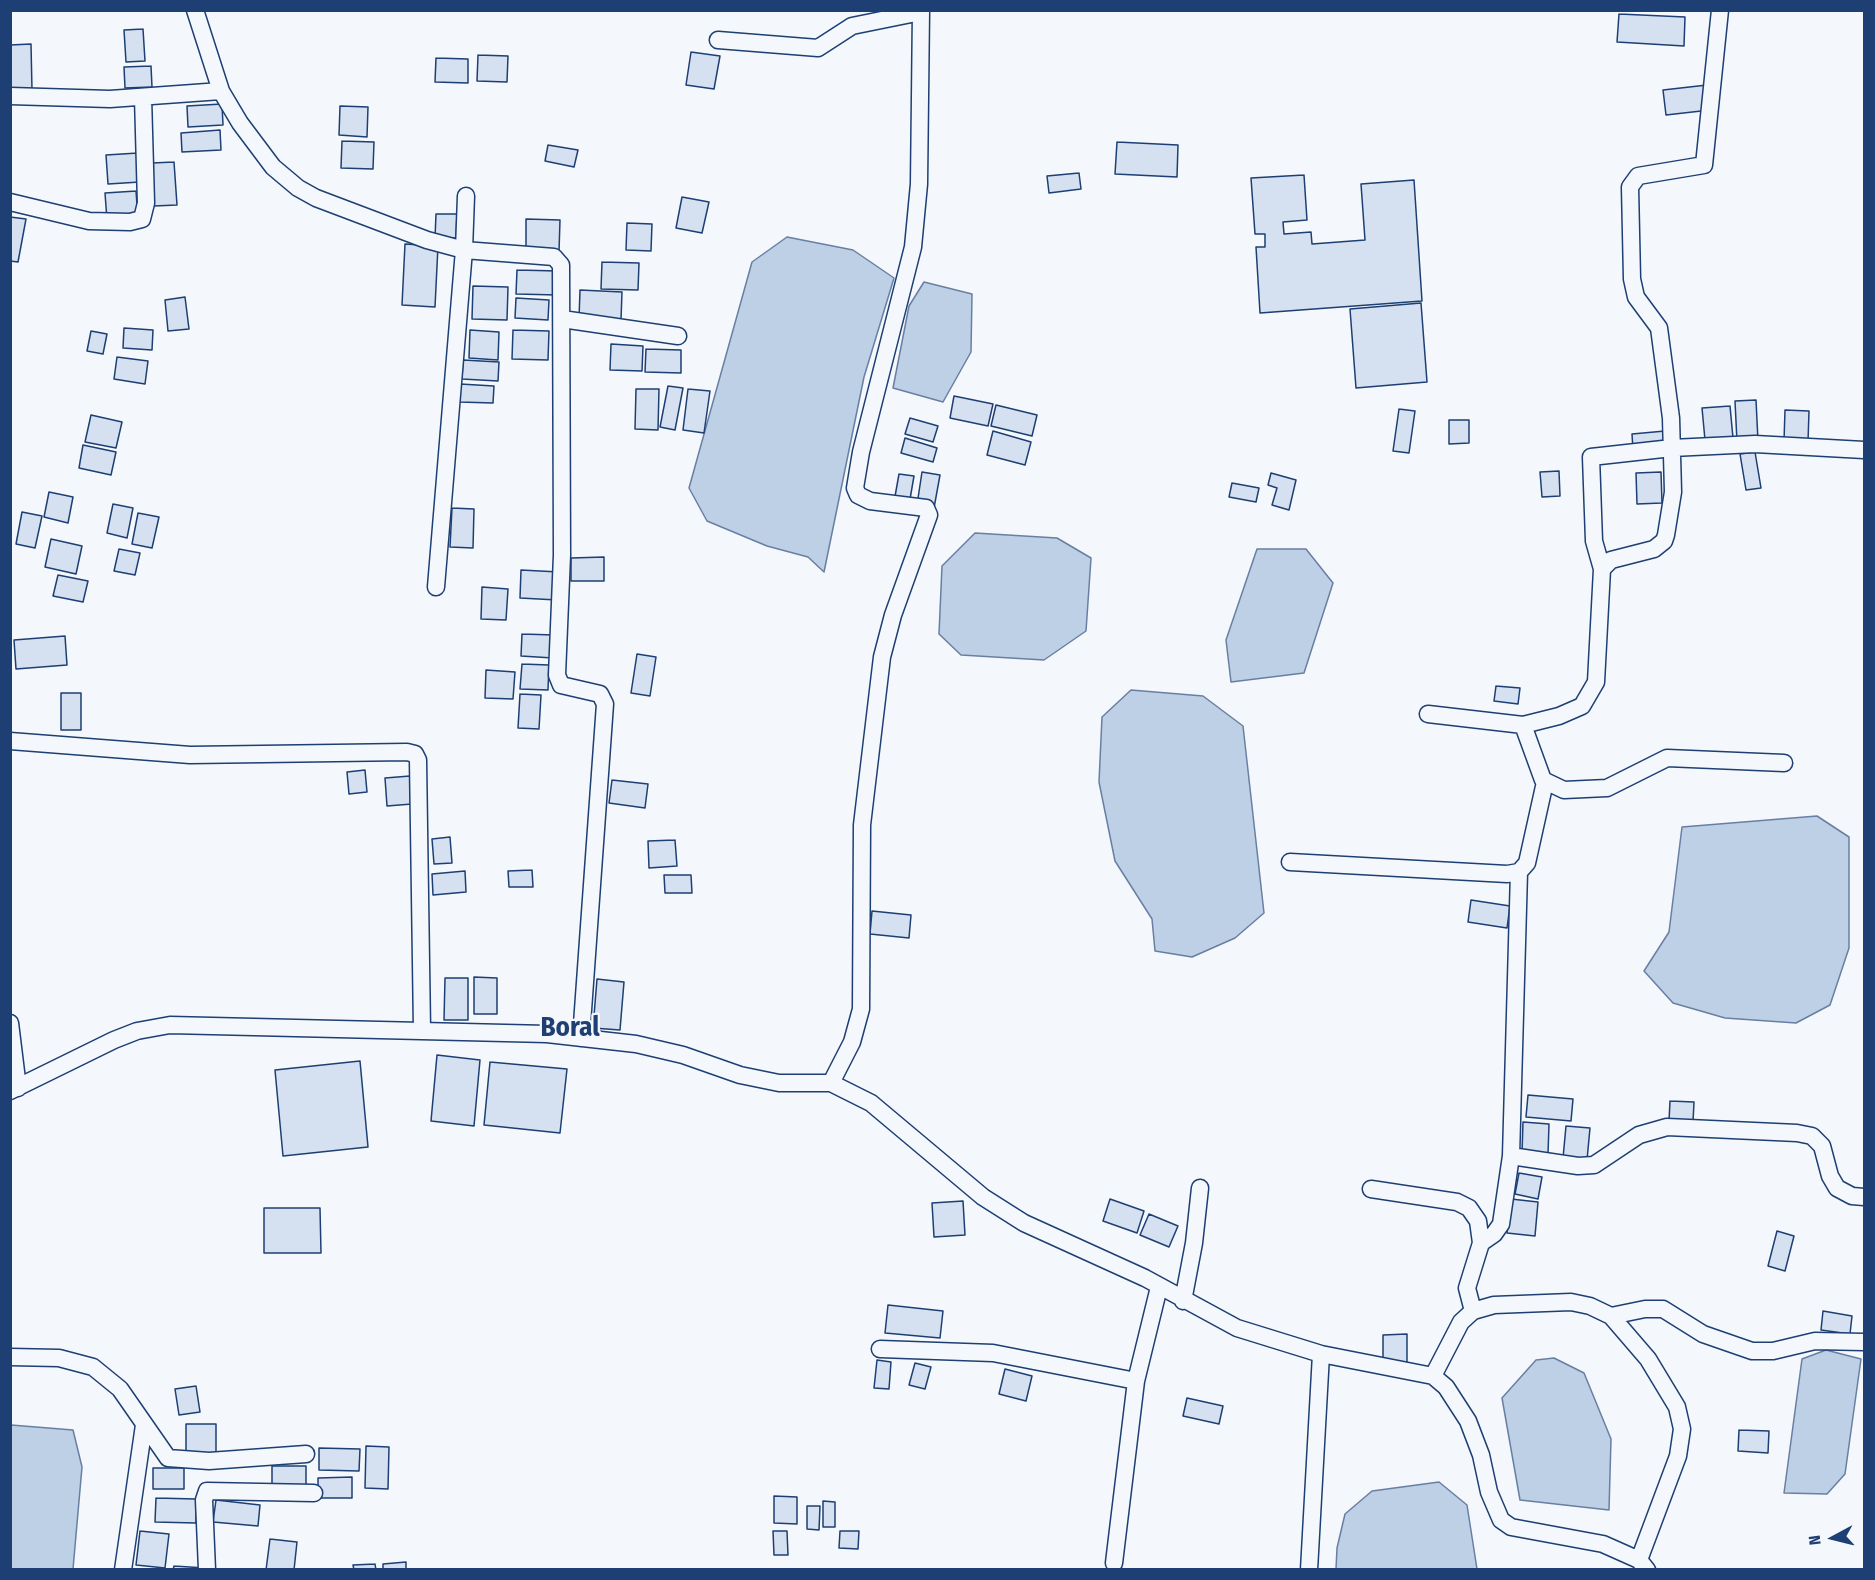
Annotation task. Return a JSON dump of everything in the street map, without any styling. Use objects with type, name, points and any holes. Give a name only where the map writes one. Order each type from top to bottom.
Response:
[{"type":"street","points":[[195,10],[221,92],[260,153],[298,188],[352,213],[427,240],[464,249],[546,256],[558,260],[563,273],[562,555],[557,675],[561,685],[600,694],[604,699],[605,714],[581,1038]]},
{"type":"street","points":[[1602,569],[1611,560],[1654,549],[1664,541],[1672,510],[1672,448],[1661,338],[1654,318],[1636,297],[1632,279],[1630,187],[1638,176],[1704,165],[1720,10]]},
{"type":"street","points":[[718,40],[818,48],[852,26],[921,11],[919,184],[913,247],[861,452],[855,488],[861,497],[870,501],[926,508],[929,515],[893,615],[882,657],[864,797],[861,1009],[852,1042],[831,1083]]},
{"type":"street","points":[[10,96],[143,97],[221,92]]},
{"type":"street","points":[[10,202],[89,221],[130,222],[142,219],[146,203],[143,97]]},
{"type":"street","points":[[436,587],[464,249],[466,196]]},
{"type":"street","points":[[562,319],[678,336]]},
{"type":"street","points":[[1428,714],[1523,725],[1551,718],[1582,706],[1593,692],[1596,682],[1602,569],[1593,541],[1591,457],[1672,448],[1755,444],[1864,450]]},
{"type":"street","points":[[1481,1243],[1494,1234],[1501,1224],[1511,1156],[1519,872],[1527,862],[1545,783],[1523,725]]},
{"type":"street","points":[[10,741],[190,755],[407,752],[415,754],[418,760],[422,1030]]},
{"type":"street","points":[[1545,783],[1564,790],[1607,788],[1667,758],[1784,763]]},
{"type":"street","points":[[1290,862],[1507,874],[1519,872]]},
{"type":"street","points":[[10,1023],[14,1089],[114,1040],[137,1031],[170,1025],[422,1030],[581,1038],[636,1044],[683,1055],[740,1075],[779,1083],[831,1083],[871,1103],[983,1197],[1016,1218],[1159,1287],[1237,1328],[1321,1354],[1432,1376],[1446,1386],[1468,1421],[1480,1455],[1489,1492],[1502,1520],[1511,1527],[1603,1544],[1643,1565],[1678,1456],[1682,1429],[1677,1407],[1648,1359],[1611,1316],[1590,1306],[1571,1302],[1494,1305],[1473,1311],[1461,1322],[1432,1376]]},
{"type":"street","points":[[1511,1156],[1578,1166],[1594,1165],[1639,1135],[1667,1127],[1797,1133],[1812,1136],[1822,1146],[1830,1176],[1837,1188],[1852,1196],[1864,1197]]},
{"type":"street","points":[[1183,1300],[1194,1243],[1200,1188]]},
{"type":"street","points":[[1371,1189],[1463,1205],[1469,1208],[1478,1221],[1481,1243],[1467,1288],[1473,1311]]},
{"type":"street","points":[[1114,1563],[1136,1382],[1159,1287]]},
{"type":"street","points":[[1611,1316],[1645,1309],[1663,1309],[1702,1334],[1752,1351],[1773,1351],[1815,1341],[1864,1342]]},
{"type":"street","points":[[880,1349],[993,1353],[1136,1382]]},
{"type":"street","points":[[1309,1569],[1321,1354]]},
{"type":"street","points":[[10,1357],[59,1358],[93,1367],[120,1389],[168,1458],[181,1461],[306,1454]]},
{"type":"street","points":[[123,1569],[144,1425]]},
{"type":"street","points":[[207,1569],[204,1500],[207,1491],[314,1493]]},
{"type":"water","points":[[787,237],[853,250],[894,278],[864,377],[824,572],[808,557],[767,546],[707,521],[689,488],[752,262]]},
{"type":"water","points":[[924,282],[972,294],[971,352],[943,402],[893,388],[909,306]]},
{"type":"water","points":[[975,533],[1057,538],[1091,558],[1086,631],[1044,660],[961,655],[939,634],[942,566]]},
{"type":"water","points":[[1257,549],[1306,549],[1333,583],[1304,673],[1231,682],[1226,640]]},
{"type":"water","points":[[1131,690],[1203,696],[1243,726],[1264,913],[1235,938],[1192,957],[1155,951],[1152,919],[1115,861],[1099,782],[1102,717]]},
{"type":"water","points":[[1817,816],[1849,837],[1849,948],[1830,1005],[1796,1023],[1725,1018],[1673,1003],[1644,971],[1669,932],[1682,827]]},
{"type":"water","points":[[1826,1350],[1861,1359],[1845,1474],[1827,1494],[1784,1493],[1802,1359]]},
{"type":"water","points":[[1554,1358],[1584,1373],[1611,1439],[1609,1510],[1520,1500],[1502,1398],[1536,1360]]},
{"type":"water","points":[[11,1425],[73,1430],[82,1467],[73,1569],[11,1569]]},
{"type":"water","points":[[1439,1482],[1467,1505],[1477,1569],[1336,1569],[1337,1548],[1345,1514],[1372,1491]]},
{"type":"building","points":[[1619,14],[1685,17],[1684,46],[1617,42]]},
{"type":"building","points":[[143,29],[145,61],[126,62],[124,30]]},
{"type":"building","points":[[31,44],[32,90],[11,91],[10,45]]},
{"type":"building","points":[[691,52],[720,56],[714,89],[686,85]]},
{"type":"building","points":[[478,55],[508,56],[507,82],[477,81]]},
{"type":"building","points":[[436,58],[468,59],[468,83],[435,82]]},
{"type":"building","points":[[151,66],[152,87],[125,88],[124,67]]},
{"type":"building","points":[[1707,85],[1710,110],[1666,115],[1663,90]]},
{"type":"building","points":[[222,104],[223,125],[188,127],[187,106]]},
{"type":"building","points":[[340,106],[368,107],[367,137],[339,135]]},
{"type":"building","points":[[220,130],[221,150],[182,152],[181,133]]},
{"type":"building","points":[[342,141],[374,142],[373,169],[341,168]]},
{"type":"building","points":[[1117,142],[1178,145],[1177,177],[1115,174]]},
{"type":"building","points":[[548,145],[578,150],[574,167],[545,161]]},
{"type":"building","points":[[138,153],[140,182],[108,184],[106,155]]},
{"type":"building","points":[[174,162],[177,205],[154,206],[152,163]]},
{"type":"building","points":[[1079,173],[1081,189],[1049,193],[1047,176]]},
{"type":"building","points":[[1304,175],[1307,220],[1283,222],[1284,234],[1311,232],[1312,244],[1365,240],[1361,184],[1414,180],[1422,301],[1260,313],[1256,247],[1265,247],[1265,234],[1255,234],[1251,178]]},
{"type":"building","points":[[136,191],[138,218],[107,220],[105,193]]},
{"type":"building","points":[[682,197],[709,202],[702,233],[676,228]]},
{"type":"building","points":[[436,214],[457,214],[456,238],[435,238]]},
{"type":"building","points":[[10,217],[26,219],[18,262],[10,261]]},
{"type":"building","points":[[526,219],[560,220],[559,252],[526,250]]},
{"type":"building","points":[[627,223],[652,224],[651,251],[626,250]]},
{"type":"building","points":[[405,244],[438,246],[435,307],[402,305]]},
{"type":"building","points":[[602,262],[639,263],[638,290],[601,289]]},
{"type":"building","points":[[517,270],[558,271],[558,295],[516,294]]},
{"type":"building","points":[[473,286],[508,287],[507,320],[472,319]]},
{"type":"building","points":[[580,290],[622,292],[621,320],[579,319]]},
{"type":"building","points":[[185,297],[189,329],[168,331],[165,300]]},
{"type":"building","points":[[516,298],[549,300],[548,320],[515,318]]},
{"type":"building","points":[[1421,303],[1427,382],[1356,388],[1350,309]]},
{"type":"building","points":[[124,328],[153,330],[152,350],[123,348]]},
{"type":"building","points":[[470,330],[499,332],[498,360],[469,358]]},
{"type":"building","points":[[513,330],[549,331],[548,360],[512,359]]},
{"type":"building","points":[[91,331],[107,334],[103,354],[87,351]]},
{"type":"building","points":[[611,344],[643,346],[642,371],[610,370]]},
{"type":"building","points":[[646,349],[681,350],[681,373],[645,372]]},
{"type":"building","points":[[117,357],[148,361],[145,384],[114,379]]},
{"type":"building","points":[[463,360],[499,362],[498,381],[462,379]]},
{"type":"building","points":[[460,384],[494,386],[493,403],[459,402]]},
{"type":"building","points":[[668,386],[683,388],[675,430],[660,427]]},
{"type":"building","points":[[636,389],[659,389],[658,430],[635,429]]},
{"type":"building","points":[[688,389],[710,391],[704,433],[683,430]]},
{"type":"building","points":[[954,396],[993,404],[988,426],[950,418]]},
{"type":"building","points":[[1756,400],[1758,441],[1737,442],[1735,401]]},
{"type":"building","points":[[996,405],[1037,415],[1032,436],[991,426]]},
{"type":"building","points":[[1730,406],[1733,438],[1705,440],[1702,408]]},
{"type":"building","points":[[1399,409],[1415,411],[1409,453],[1393,451]]},
{"type":"building","points":[[1785,410],[1809,411],[1808,442],[1784,441]]},
{"type":"building","points":[[91,415],[122,422],[116,448],[85,442]]},
{"type":"building","points":[[910,418],[938,426],[933,442],[905,434]]},
{"type":"building","points":[[1449,420],[1469,420],[1469,443],[1449,444]]},
{"type":"building","points":[[993,431],[1031,442],[1025,465],[987,455]]},
{"type":"building","points":[[1665,431],[1666,448],[1633,450],[1632,434]]},
{"type":"building","points":[[905,438],[937,448],[933,462],[901,453]]},
{"type":"building","points":[[83,445],[116,452],[111,475],[79,468]]},
{"type":"building","points":[[1755,452],[1761,488],[1746,490],[1740,454]]},
{"type":"building","points":[[1559,471],[1560,496],[1542,497],[1540,472]]},
{"type":"building","points":[[922,472],[940,475],[934,508],[917,505]]},
{"type":"building","points":[[1661,472],[1662,503],[1637,504],[1636,473]]},
{"type":"building","points":[[1271,473],[1296,480],[1289,510],[1272,505],[1277,488],[1268,485]]},
{"type":"building","points":[[899,474],[914,476],[909,505],[894,502]]},
{"type":"building","points":[[1232,483],[1259,488],[1256,502],[1229,497]]},
{"type":"building","points":[[49,492],[73,497],[68,523],[44,517]]},
{"type":"building","points":[[113,504],[133,508],[127,538],[107,533]]},
{"type":"building","points":[[452,508],[474,509],[473,548],[450,547]]},
{"type":"building","points":[[22,512],[42,516],[35,548],[16,544]]},
{"type":"building","points":[[138,513],[159,517],[152,548],[132,544]]},
{"type":"building","points":[[51,539],[82,546],[76,574],[45,567]]},
{"type":"building","points":[[119,549],[140,553],[135,575],[114,571]]},
{"type":"building","points":[[604,557],[604,581],[571,581],[571,558]]},
{"type":"building","points":[[521,570],[559,572],[557,600],[520,598]]},
{"type":"building","points":[[58,575],[88,581],[83,602],[53,596]]},
{"type":"building","points":[[482,587],[508,589],[506,620],[481,619]]},
{"type":"building","points":[[522,634],[554,635],[553,658],[521,656]]},
{"type":"building","points":[[65,636],[67,665],[16,669],[14,640]]},
{"type":"building","points":[[637,654],[656,657],[650,696],[631,693]]},
{"type":"building","points":[[522,664],[549,665],[548,690],[520,689]]},
{"type":"building","points":[[486,670],[515,672],[513,699],[485,698]]},
{"type":"building","points":[[1496,686],[1520,688],[1518,704],[1494,701]]},
{"type":"building","points":[[61,693],[81,693],[81,730],[61,730]]},
{"type":"building","points":[[520,694],[541,695],[539,729],[518,728]]},
{"type":"building","points":[[365,770],[367,792],[349,794],[347,772]]},
{"type":"building","points":[[410,776],[412,804],[387,806],[385,778]]},
{"type":"building","points":[[612,780],[648,784],[645,808],[609,803]]},
{"type":"building","points":[[450,837],[452,863],[434,864],[432,839]]},
{"type":"building","points":[[675,840],[677,866],[649,868],[648,841]]},
{"type":"building","points":[[532,870],[533,887],[509,887],[508,871]]},
{"type":"building","points":[[465,871],[466,892],[433,895],[432,874]]},
{"type":"building","points":[[664,875],[691,875],[692,893],[665,893]]},
{"type":"building","points":[[1471,900],[1510,906],[1507,928],[1468,922]]},
{"type":"building","points":[[872,911],[911,915],[909,938],[870,934]]},
{"type":"building","points":[[474,977],[497,978],[497,1014],[474,1014]]},
{"type":"building","points":[[445,978],[468,978],[468,1020],[444,1020]]},
{"type":"building","points":[[597,979],[624,982],[620,1030],[593,1028]]},
{"type":"building","points":[[437,1055],[480,1060],[474,1126],[431,1121]]},
{"type":"building","points":[[360,1061],[368,1147],[283,1156],[275,1070]]},
{"type":"building","points":[[490,1062],[567,1069],[560,1133],[484,1125]]},
{"type":"building","points":[[1528,1095],[1573,1099],[1571,1121],[1526,1117]]},
{"type":"building","points":[[1670,1101],[1694,1102],[1693,1122],[1669,1121]]},
{"type":"building","points":[[1523,1122],[1549,1124],[1548,1154],[1522,1153]]},
{"type":"building","points":[[1566,1126],[1590,1128],[1587,1160],[1563,1158]]},
{"type":"building","points":[[1519,1173],[1542,1177],[1538,1199],[1515,1194]]},
{"type":"building","points":[[1110,1199],[1144,1211],[1137,1233],[1103,1221]]},
{"type":"building","points":[[1511,1199],[1538,1202],[1535,1236],[1507,1233]]},
{"type":"building","points":[[963,1201],[965,1235],[934,1237],[932,1203]]},
{"type":"building","points":[[264,1208],[320,1208],[321,1253],[264,1253]]},
{"type":"building","points":[[1149,1214],[1178,1226],[1169,1247],[1140,1235]]},
{"type":"building","points":[[1777,1231],[1794,1236],[1785,1271],[1768,1266]]},
{"type":"building","points":[[888,1305],[943,1311],[940,1338],[885,1333]]},
{"type":"building","points":[[1823,1311],[1852,1316],[1850,1334],[1821,1330]]},
{"type":"building","points":[[1407,1334],[1407,1364],[1383,1364],[1383,1335]]},
{"type":"building","points":[[877,1360],[891,1362],[889,1389],[874,1388]]},
{"type":"building","points":[[915,1363],[931,1367],[925,1389],[909,1385]]},
{"type":"building","points":[[1005,1369],[1032,1376],[1026,1401],[999,1394]]},
{"type":"building","points":[[196,1386],[200,1412],[179,1415],[175,1389]]},
{"type":"building","points":[[1187,1398],[1223,1406],[1219,1424],[1183,1416]]},
{"type":"building","points":[[186,1424],[216,1424],[216,1456],[186,1456]]},
{"type":"building","points":[[1739,1430],[1769,1431],[1768,1453],[1738,1451]]},
{"type":"building","points":[[366,1446],[389,1447],[388,1489],[365,1488]]},
{"type":"building","points":[[319,1448],[360,1449],[359,1471],[319,1470]]},
{"type":"building","points":[[272,1466],[306,1466],[306,1488],[272,1488]]},
{"type":"building","points":[[153,1468],[184,1468],[184,1489],[153,1489]]},
{"type":"building","points":[[352,1477],[352,1498],[318,1498],[318,1478]]},
{"type":"building","points":[[774,1496],[797,1497],[797,1524],[774,1523]]},
{"type":"building","points":[[156,1498],[196,1499],[196,1523],[155,1522]]},
{"type":"building","points":[[216,1500],[260,1505],[258,1526],[213,1522]]},
{"type":"building","points":[[823,1501],[835,1502],[835,1527],[823,1527]]},
{"type":"building","points":[[807,1506],[820,1506],[819,1530],[807,1529]]},
{"type":"building","points":[[140,1531],[169,1534],[165,1568],[136,1565]]},
{"type":"building","points":[[773,1531],[787,1531],[788,1555],[774,1555]]},
{"type":"building","points":[[840,1531],[859,1531],[858,1549],[839,1548]]},
{"type":"building","points":[[270,1539],[297,1542],[294,1570],[266,1570]]},
{"type":"building","points":[[406,1562],[406,1570],[383,1570],[383,1564]]},
{"type":"building","points":[[375,1564],[376,1570],[354,1570],[353,1565]]},
{"type":"building","points":[[174,1566],[205,1568],[205,1570],[173,1570]]},
{"type":"district","name":"Boral","points":[[570,1028]]}]
